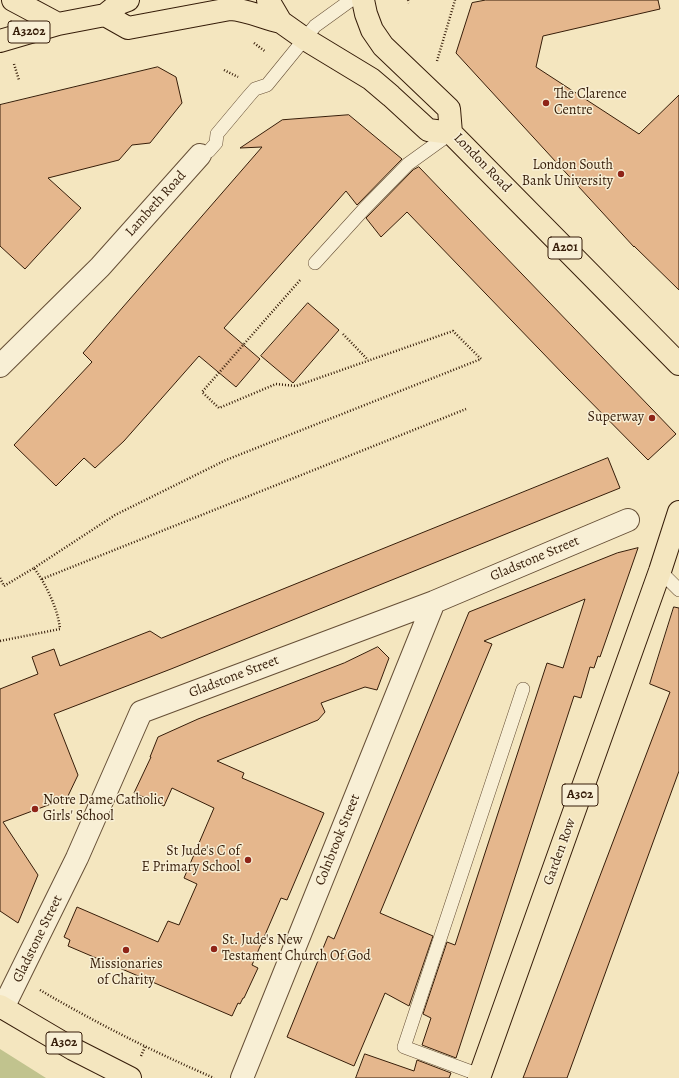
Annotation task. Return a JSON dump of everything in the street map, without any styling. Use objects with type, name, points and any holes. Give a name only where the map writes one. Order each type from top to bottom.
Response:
[{"type":"main road","points":[[13,0],[58,24]]},
{"type":"main road","points":[[268,0],[281,22],[304,39],[371,80],[428,130],[451,133]]},
{"type":"main road","name":"London Road","points":[[363,0],[372,30],[383,46],[449,109],[451,133],[679,364]]},
{"type":"main road","points":[[116,4],[128,28],[230,9],[253,13],[265,19],[281,22]]},
{"type":"main road","name":"A3202","points":[[0,41],[58,24],[116,4]]},
{"type":"main road","name":"Garden Row","points":[[480,1076],[660,571],[679,512]]},
{"type":"main road","name":"A302","points":[[2,1007],[73,1049],[130,1078]]},
{"type":"street","name":"Lambeth Road","points":[[0,366],[100,267],[200,155]]},
{"type":"street","name":"Gladstone Street","points":[[2,1007],[19,978],[77,858],[141,712],[434,602],[628,520]]},
{"type":"street","name":"Colnbrook Street","points":[[242,1078],[434,602]]},
{"type":"lane","name":"Lambeth Road","points":[[200,155],[209,152],[216,143],[217,134],[248,97],[255,89],[267,85],[315,26],[351,0]]},
{"type":"lane","points":[[315,263],[364,209],[408,164],[451,133]]},
{"type":"lane","points":[[660,571],[679,590]]},
{"type":"lane","points":[[480,1076],[404,1047],[523,689]]},
{"type":"path","points":[[436,64],[455,0]]},
{"type":"path","points":[[13,62],[19,80]]},
{"type":"path","points":[[224,70],[244,80]]},
{"type":"path","points":[[0,578],[4,586],[115,515],[226,460],[481,359],[453,331],[296,386],[276,384],[219,408],[202,392],[315,263]]},
{"type":"path","points":[[343,334],[368,360]]},
{"type":"path","points":[[42,579],[466,409]]},
{"type":"path","points":[[0,641],[60,629],[58,616],[42,579],[34,568]]},
{"type":"path","points":[[19,978],[98,1024],[214,1078]]},
{"type":"green space","points":[[0,1049],[46,1078],[0,1078]]},
{"type":"building","name":"London South Bank University","points":[[486,0],[658,0],[660,9],[543,36],[536,67],[639,134],[679,95],[679,290],[634,247],[456,53],[472,3]]},
{"type":"building","points":[[158,67],[176,77],[182,103],[150,143],[132,145],[119,160],[48,178],[81,208],[25,269],[0,246],[0,105]]},
{"type":"building","points":[[349,115],[402,159],[357,205],[346,191],[224,328],[260,359],[236,387],[199,356],[124,441],[95,468],[84,458],[56,486],[14,445],[92,362],[83,353],[262,147],[240,148],[282,120]]},
{"type":"building","points":[[419,167],[676,434],[648,460],[407,212],[381,237],[366,218],[413,170]]},
{"type":"building","points":[[308,303],[339,330],[293,383],[261,356]]},
{"type":"building","points":[[608,458],[620,488],[171,669],[54,714],[78,775],[67,798],[3,822],[38,875],[18,923],[0,911],[0,689],[38,674],[32,657],[54,649],[60,666],[150,631],[161,638]]},
{"type":"building","points":[[638,548],[600,657],[598,656],[594,668],[590,667],[581,698],[574,696],[456,1058],[422,1045],[431,1018],[423,1014],[447,942],[455,945],[547,663],[563,668],[585,599],[484,641],[492,644],[380,913],[433,936],[409,1006],[385,993],[354,1066],[287,1037],[328,936],[334,939],[469,612],[617,553]]},
{"type":"building","points":[[674,607],[679,608],[679,771],[567,1078],[523,1078],[670,692],[650,684]]},
{"type":"building","points":[[378,647],[389,658],[377,690],[365,687],[321,703],[325,712],[318,720],[217,761],[244,773],[242,778],[324,813],[287,900],[281,898],[252,965],[258,968],[244,998],[240,1004],[238,1003],[232,1016],[68,946],[70,940],[64,937],[77,907],[158,942],[168,921],[179,925],[197,884],[184,878],[214,808],[172,788],[164,806],[134,793],[151,757],[158,737],[198,719],[344,663]]},
{"type":"building","points":[[365,1054],[414,1071],[417,1060],[451,1073],[449,1078],[356,1078]]},
{"type":"place","name":"The Clarence Centre","points":[[546,103]]},
{"type":"place","name":"London South Bank University","points":[[621,174]]},
{"type":"place","name":"Superway","points":[[652,418]]},
{"type":"place","name":"Notre Dame Catholic Girls' School","points":[[35,809]]},
{"type":"place","name":"St Jude's C of E Primary School","points":[[248,860]]},
{"type":"place","name":"St. Jude's New Testament Church Of God","points":[[214,949]]},
{"type":"place","name":"Missionaries of Charity","points":[[126,950]]}]
